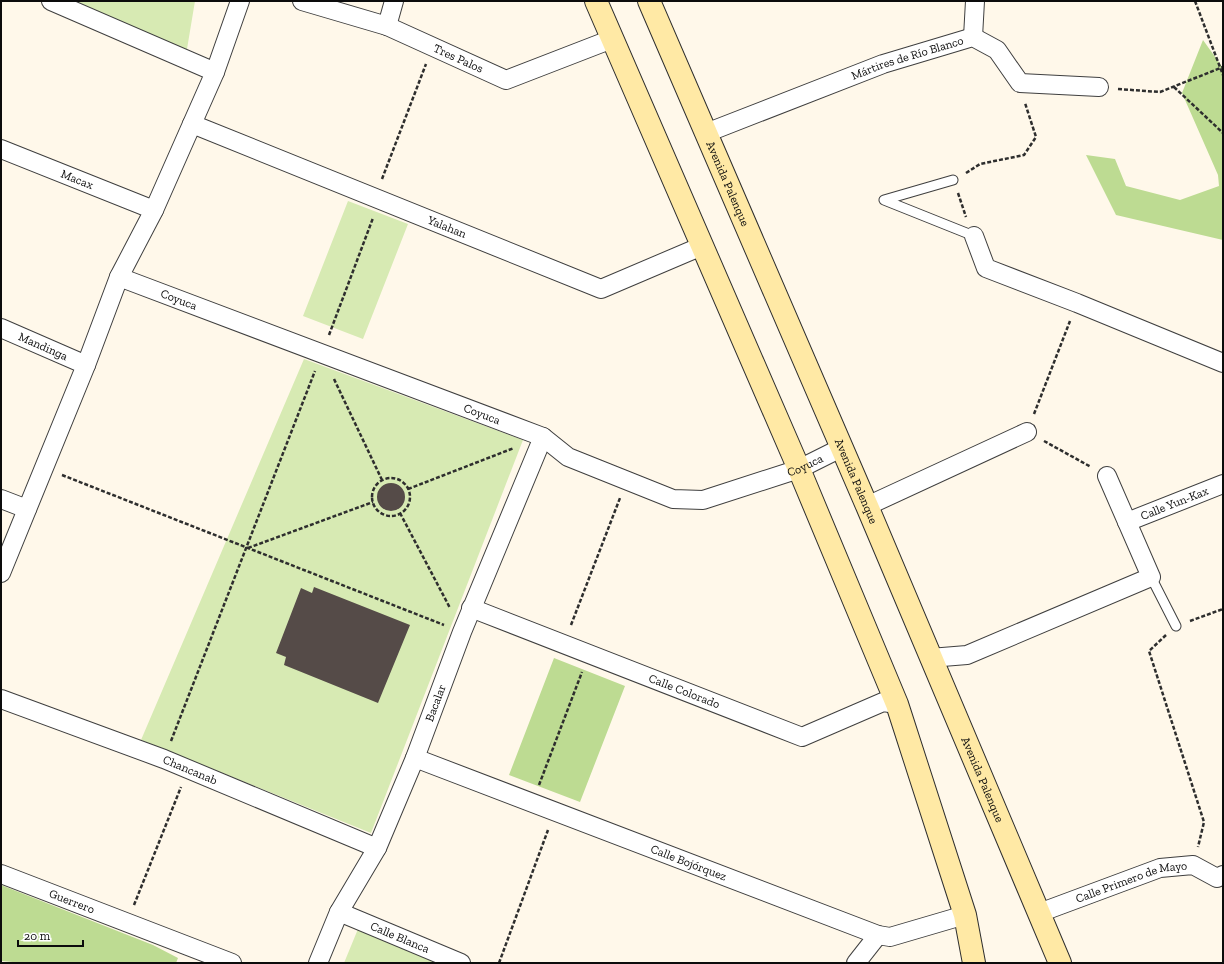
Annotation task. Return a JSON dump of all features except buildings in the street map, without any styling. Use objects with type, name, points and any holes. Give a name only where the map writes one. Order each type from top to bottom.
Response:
[{"type":"street","points":[[51,1],[215,72]]},
{"type":"street","points":[[1,573],[86,365],[119,277],[154,210],[215,72],[240,1]]},
{"type":"street","name":"Tres Palos","points":[[302,1],[387,26],[506,80],[612,39]]},
{"type":"street","points":[[387,26],[394,1]]},
{"type":"street","points":[[596,1],[799,469],[897,704],[965,915],[974,963]]},
{"type":"street","name":"Avenida Palenque","points":[[648,1],[867,506],[1060,963]]},
{"type":"street","points":[[973,37],[975,1]]},
{"type":"street","name":"Mártires de Río Blanco","points":[[706,133],[883,64],[973,37],[997,50],[1020,83]]},
{"type":"street","points":[[1020,83],[1099,87]]},
{"type":"street","name":"Yalahan","points":[[192,124],[601,289],[702,246]]},
{"type":"street","name":"Macax","points":[[1,149],[154,210]]},
{"type":"street","points":[[974,236],[986,268],[1077,302],[1223,363]]},
{"type":"street","name":"Coyuca","points":[[119,277],[543,437],[568,457],[673,499],[703,500],[799,469],[841,448]]},
{"type":"street","name":"Mandinga","points":[[1,328],[86,365]]},
{"type":"street","points":[[867,506],[1027,432]]},
{"type":"street","name":"Bacalar","points":[[318,963],[339,912],[377,848],[415,758],[462,632],[543,437]]},
{"type":"street","points":[[930,658],[967,655],[1151,578],[1107,476]]},
{"type":"street","name":"Calle Yun-Kax","points":[[1127,522],[1223,484]]},
{"type":"street","points":[[1,499],[27,509]]},
{"type":"street","name":"Calle Colorado","points":[[472,608],[802,737],[883,702],[897,704]]},
{"type":"street","name":"Chancanab","points":[[1,699],[164,759],[377,848]]},
{"type":"street","name":"Calle Bojórquez","points":[[415,758],[878,935],[890,937],[965,915]]},
{"type":"street","name":"Calle Primero de Mayo","points":[[1039,913],[1160,868],[1193,865],[1217,878],[1223,875]]},
{"type":"street","name":"Guerrero","points":[[1,874],[232,963]]},
{"type":"street","name":"Calle Blanca","points":[[339,912],[461,963]]},
{"type":"street","points":[[856,963],[878,935]]},
{"type":"lane","points":[[953,180],[884,200],[974,236]]},
{"type":"lane","points":[[1151,578],[1176,626]]},
{"type":"path","points":[[1195,1],[1222,68],[1223,75]]},
{"type":"path","points":[[164,759],[247,548],[380,200],[383,174],[433,47]]},
{"type":"path","points":[[1099,87],[1160,92],[1222,68]]},
{"type":"path","points":[[974,236],[953,180],[980,164],[1024,154],[1036,137],[1020,83]]},
{"type":"path","points":[[1174,86],[1223,133]]},
{"type":"path","points":[[1077,302],[1027,432],[1107,476]]},
{"type":"path","points":[[321,354],[382,480]]},
{"type":"path","points":[[408,489],[543,437]]},
{"type":"path","points":[[44,468],[462,632]]},
{"type":"path","points":[[396,478],[402,481],[408,489],[410,498],[408,504],[400,513],[394,516],[381,513],[376,509],[373,502],[372,492],[374,486],[382,480],[396,478]]},
{"type":"path","points":[[563,644],[627,481]]},
{"type":"path","points":[[247,548],[373,502]]},
{"type":"path","points":[[400,513],[462,632]]},
{"type":"path","points":[[1193,865],[1204,822],[1149,651],[1176,626],[1223,609]]},
{"type":"path","points":[[533,802],[589,654]]},
{"type":"path","points":[[128,922],[188,769]]},
{"type":"path","points":[[499,963],[555,811]]},
{"type":"green space","points":[[64,1],[195,1],[186,55]]},
{"type":"green space","points":[[1203,40],[1223,68],[1223,240],[1116,215],[1086,155],[1115,159],[1126,186],[1180,200],[1219,186],[1218,175],[1182,93]]},
{"type":"green space","points":[[348,201],[408,224],[363,339],[303,316]]},
{"type":"green space","points":[[304,359],[523,440],[371,833],[141,740]]},
{"type":"green space","points":[[554,658],[625,686],[580,802],[509,775]]},
{"type":"green space","points":[[1,885],[153,945],[178,958],[176,963],[24,963],[1,961]]},
{"type":"green space","points":[[358,929],[443,963],[344,963]]}]
